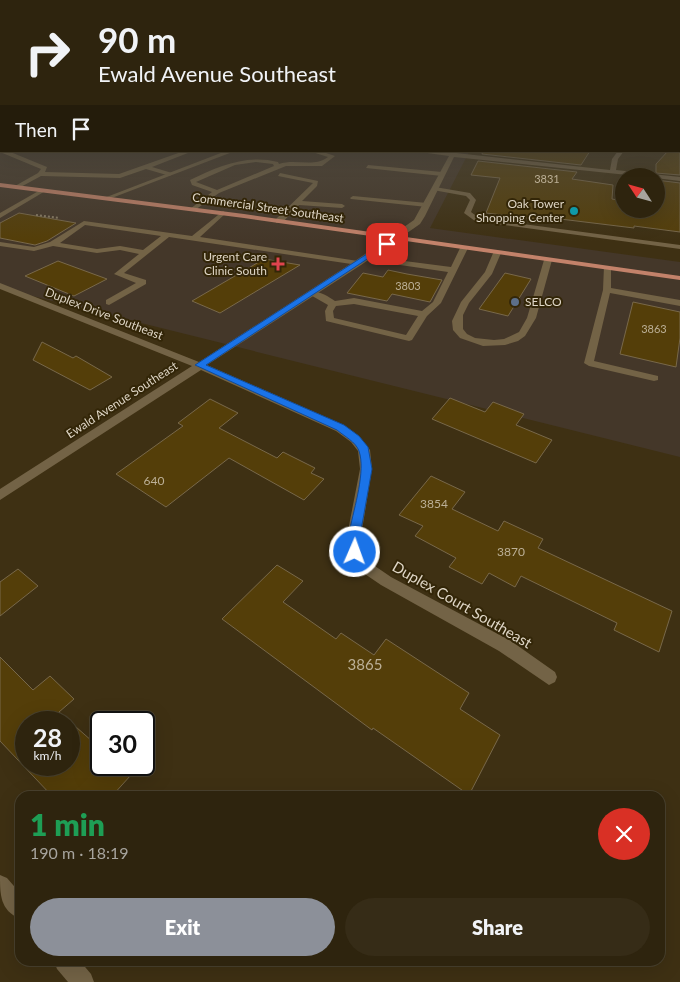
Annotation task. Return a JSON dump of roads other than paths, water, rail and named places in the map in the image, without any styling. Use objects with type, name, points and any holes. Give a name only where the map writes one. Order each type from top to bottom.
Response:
[{"type":"main road","name":"Commercial Street Southeast","points":[[0,185],[223,213],[680,278]]},
{"type":"street","points":[[4,152],[45,168],[40,174],[17,187]]},
{"type":"street","points":[[40,174],[120,176],[187,152]]},
{"type":"street","points":[[107,198],[229,152]]},
{"type":"street","points":[[193,209],[217,192],[288,161],[322,164],[332,156],[316,152]]},
{"type":"street","points":[[434,152],[680,179]]},
{"type":"street","points":[[613,171],[615,159],[619,152]]},
{"type":"street","name":"Ewald Avenue Southeast","points":[[0,495],[396,238],[417,222],[453,153]]},
{"type":"street","points":[[217,192],[194,184],[192,181],[253,159],[276,163],[277,167]]},
{"type":"street","points":[[146,167],[170,174]]},
{"type":"street","points":[[368,167],[442,174]]},
{"type":"street","points":[[279,221],[316,182],[308,178],[280,175]]},
{"type":"street","points":[[435,189],[468,194],[473,200],[467,213],[477,220],[680,247]]},
{"type":"street","points":[[0,215],[44,190]]},
{"type":"street","points":[[300,200],[343,202]]},
{"type":"street","points":[[352,202],[426,207]]},
{"type":"street","points":[[194,238],[223,213]]},
{"type":"street","points":[[0,244],[34,249],[53,244],[84,224],[362,261],[454,270]]},
{"type":"street","points":[[109,302],[143,282],[118,274],[167,235]]},
{"type":"street","points":[[53,244],[97,251],[120,248],[145,253]]},
{"type":"street","points":[[333,304],[329,311],[329,319],[407,339],[424,314],[436,303],[464,248]]},
{"type":"street","points":[[497,253],[489,273],[474,289],[457,318],[456,326],[460,332],[470,339],[490,344],[504,343],[520,336],[525,331],[537,302],[539,286],[545,277],[548,260]]},
{"type":"street","points":[[607,268],[607,290],[589,363],[654,378]]},
{"type":"street","name":"Duplex Drive Southeast","points":[[0,286],[199,365]]},
{"type":"street","points":[[607,290],[680,303]]},
{"type":"street","points":[[311,294],[325,298],[333,304],[354,300],[424,314]]},
{"type":"street","name":"Duplex Court Southeast","points":[[199,365],[340,428],[356,439],[364,450],[366,469],[354,536],[355,552],[364,566],[386,581],[505,646],[549,677]]},
{"type":"street","points":[[0,885],[15,903]]},
{"type":"street","points":[[69,966],[83,982]]},
{"type":"place","name":"Oak Tower Shopping Center","points":[[574,211]]},
{"type":"place","name":"Urgent Care Clinic South","points":[[278,264]]},
{"type":"place","name":"SELCO","points":[[515,302]]}]
